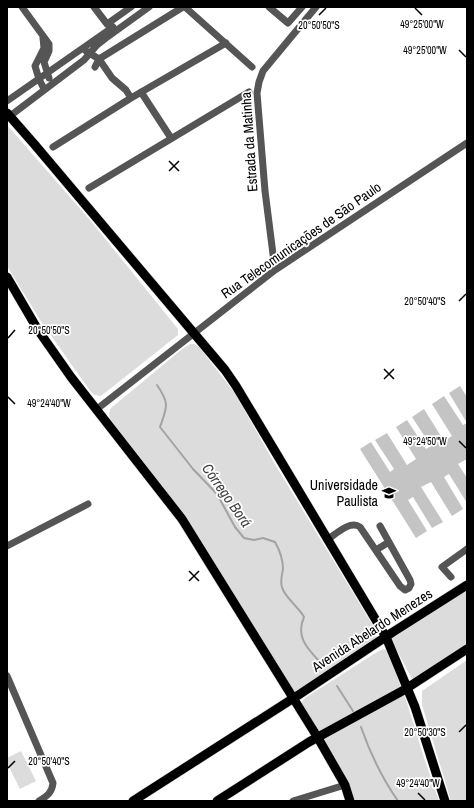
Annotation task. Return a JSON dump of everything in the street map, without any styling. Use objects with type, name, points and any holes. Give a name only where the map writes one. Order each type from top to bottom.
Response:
[{"type":"main road","points":[[8,115],[194,333],[225,370],[236,386],[386,637],[408,688],[445,801]]},
{"type":"main road","points":[[7,277],[38,330],[71,377],[182,519],[318,738],[345,785],[350,801]]},
{"type":"main road","name":"Avenida Abelardo Menezes","points":[[133,801],[467,585]]},
{"type":"main road","points":[[217,801],[318,738],[408,688],[467,649]]},
{"type":"street","points":[[22,7],[50,48],[44,62],[47,74],[52,84]]},
{"type":"street","points":[[94,7],[106,24],[131,7]]},
{"type":"street","points":[[7,101],[142,7]]},
{"type":"street","points":[[8,115],[84,60],[97,45],[149,7]]},
{"type":"street","points":[[95,67],[99,59],[184,7],[252,67]]},
{"type":"street","points":[[269,7],[288,23],[302,7]]},
{"type":"street","name":"Estrada da Matinha","points":[[275,270],[265,191],[257,93],[263,71],[316,7]]},
{"type":"street","points":[[43,36],[44,48],[35,66],[44,90]]},
{"type":"street","points":[[53,147],[131,98],[226,43]]},
{"type":"street","points":[[83,48],[99,59],[116,82],[126,90],[131,98]]},
{"type":"street","points":[[84,60],[95,67],[108,72]]},
{"type":"street","points":[[35,66],[44,62]]},
{"type":"street","points":[[21,92],[28,101]]},
{"type":"street","points":[[141,92],[171,138]]},
{"type":"street","points":[[89,188],[249,92]]},
{"type":"street","name":"Rua Telecomunicações de São Paulo","points":[[96,409],[275,270],[467,143]]},
{"type":"street","points":[[7,546],[88,504]]},
{"type":"street","points":[[327,540],[351,524],[356,524],[360,527],[400,586],[405,590],[409,588],[411,584],[410,580],[380,526]]},
{"type":"street","points":[[376,550],[389,542]]},
{"type":"street","points":[[451,577],[442,567],[467,549]]},
{"type":"street","points":[[7,676],[53,783],[51,791],[48,795],[39,801]]},
{"type":"street","points":[[293,801],[345,785]]},
{"type":"shaded area","points":[[7,125],[90,220],[178,329],[178,335],[101,396],[95,395],[91,392],[40,320],[7,266]]},
{"type":"shaded area","points":[[190,344],[194,344],[199,347],[234,392],[276,466],[375,629],[377,639],[297,691],[293,691],[192,527],[112,422],[110,417],[109,412],[111,408]]},
{"type":"shaded area","points":[[467,590],[467,645],[413,681],[391,639]]},
{"type":"shaded area","points":[[384,649],[388,652],[407,703],[439,801],[353,801],[301,703],[305,698]]},
{"type":"shaded area","points":[[467,660],[467,801],[451,801],[422,705],[422,691]]},
{"type":"shaded area","points":[[21,751],[36,781],[20,789],[7,763],[7,758]]},
{"type":"building","points":[[460,386],[467,397],[467,423],[449,393]]},
{"type":"building","points":[[444,396],[463,425],[467,423],[467,459],[458,464],[467,478],[467,503],[449,474],[444,477],[463,509],[452,516],[431,482],[421,487],[443,522],[432,528],[413,497],[408,500],[427,531],[416,538],[360,449],[371,442],[390,472],[394,469],[375,440],[387,433],[407,465],[416,459],[396,427],[407,420],[426,449],[431,446],[412,417],[424,409],[444,441],[452,436],[432,404]]},
{"type":"waterway","name":"Córrego Borá","points":[[157,385],[166,401],[166,410],[160,427],[193,469],[217,494],[235,527],[244,538],[254,540],[263,538],[275,542],[282,562],[283,569],[281,585],[283,591],[304,617],[301,631],[302,637],[307,647],[320,662]]},
{"type":"waterway","name":"Córrego Borá","points":[[337,686],[353,711]]},
{"type":"waterway","name":"Córrego Borá","points":[[361,727],[377,765],[398,801]]},
{"type":"place","name":"Universidade Paulista","points":[[389,493]]}]
